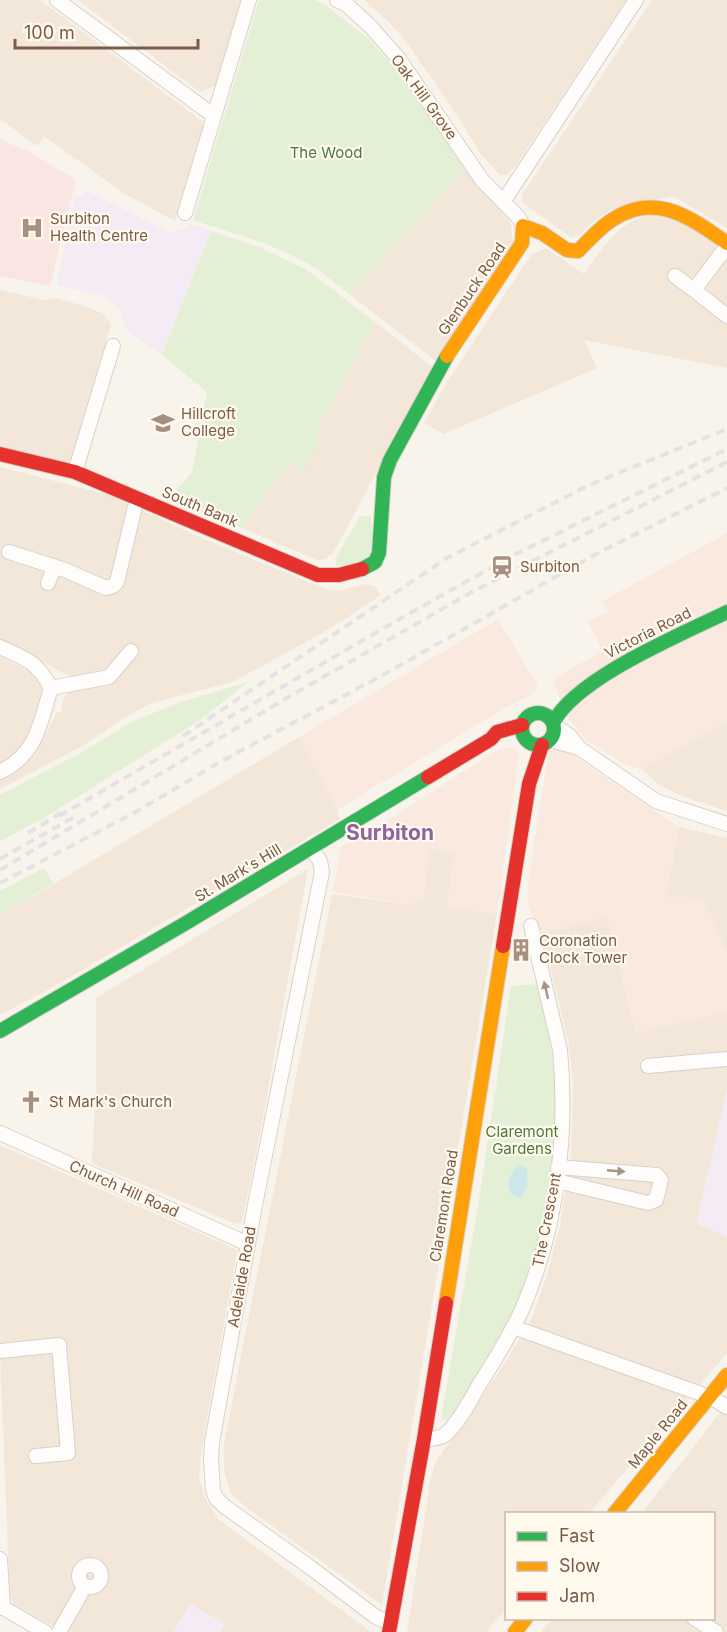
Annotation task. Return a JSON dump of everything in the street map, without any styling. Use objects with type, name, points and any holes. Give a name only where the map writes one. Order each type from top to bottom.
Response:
[{"type":"main road","points":[[523,226],[542,233],[567,250],[578,251],[608,223],[626,214],[656,207],[669,207],[682,213],[727,244]]},
{"type":"main road","name":"Glenbuck Road","points":[[379,553],[384,477],[390,460],[440,367],[522,243],[523,226]]},
{"type":"main road","name":"South Bank","points":[[0,454],[75,472],[318,575],[331,577],[366,568],[375,562],[379,553]]},
{"type":"main road","name":"Victoria Road","points":[[541,713],[550,702],[586,686],[606,673],[727,612]]},
{"type":"main road","name":"Victoria Road","points":[[554,724],[559,711],[586,686]]},
{"type":"main road","points":[[541,713],[547,715],[554,724],[555,732],[546,743],[536,745],[524,734],[530,715],[541,713]]},
{"type":"main road","name":"St. Mark's Hill","points":[[0,1031],[491,740],[497,732],[524,734]]},
{"type":"main road","name":"Claremont Road","points":[[524,734],[529,752],[527,776],[529,784]]},
{"type":"main road","name":"Claremont Road","points":[[390,1628],[424,1439],[529,784],[534,775],[537,760],[546,743]]},
{"type":"main road","name":"Maple Road","points":[[616,1512],[727,1375]]},
{"type":"main road","points":[[515,1632],[524,1620]]},
{"type":"street","points":[[57,0],[214,116]]},
{"type":"street","points":[[185,213],[249,0]]},
{"type":"street","name":"Oak Hill Grove","points":[[337,0],[346,4],[399,59],[482,180],[519,218],[523,226]]},
{"type":"street","points":[[503,202],[636,0]]},
{"type":"street","points":[[694,290],[727,244]]},
{"type":"street","points":[[675,276],[727,316]]},
{"type":"street","points":[[75,472],[113,346]]},
{"type":"street","points":[[9,552],[88,579],[106,588],[113,586],[117,582],[137,498]]},
{"type":"street","points":[[48,583],[54,568]]},
{"type":"street","points":[[0,646],[29,661],[42,672],[51,688],[35,741],[14,765],[0,772]]},
{"type":"street","points":[[51,688],[110,677],[131,651]]},
{"type":"street","points":[[554,724],[570,736],[579,748],[656,801],[727,824]]},
{"type":"street","points":[[546,743],[579,748]]},
{"type":"street","name":"Adelaide Road","points":[[311,848],[320,861],[322,872],[248,1244],[212,1442],[213,1490],[216,1498],[224,1506],[390,1628]]},
{"type":"street","name":"The Crescent","points":[[424,1439],[441,1437],[452,1427],[498,1355],[523,1307],[537,1272],[549,1227],[558,1167],[563,1101],[562,1070],[558,1041],[531,927]]},
{"type":"street","points":[[648,1066],[727,1059]]},
{"type":"street","name":"Church Hill Road","points":[[0,1133],[248,1244]]},
{"type":"street","points":[[556,1182],[648,1203],[656,1200],[661,1180],[657,1175],[558,1167]]},
{"type":"street","points":[[513,1327],[710,1397],[727,1407]]},
{"type":"street","points":[[0,1351],[59,1345],[68,1453],[36,1456]]},
{"type":"street","points":[[0,1559],[2,1607],[45,1632]]},
{"type":"street","points":[[59,1632],[85,1586]]},
{"type":"street","points":[[697,1620],[716,1632]]},
{"type":"shaded area","points":[[0,0],[40,0],[203,122],[203,131],[175,221],[125,194],[44,136],[38,146],[0,118]]},
{"type":"shaded area","points":[[78,0],[241,0],[216,85],[200,92]]},
{"type":"shaded area","points":[[364,0],[626,0],[517,164],[506,175],[500,175],[480,153],[455,112],[407,43],[391,24]]},
{"type":"shaded area","points":[[652,0],[727,0],[727,228],[673,196],[610,210],[572,238],[523,203],[522,195]]},
{"type":"shaded area","name":"Surbiton Health Centre","points":[[0,139],[30,152],[76,180],[50,286],[0,276]]},
{"type":"shaded area","points":[[465,170],[510,222],[513,241],[436,361],[349,294]]},
{"type":"shaded area","points":[[88,191],[170,233],[187,228],[190,224],[211,231],[162,355],[127,331],[119,308],[112,300],[57,285],[75,199]]},
{"type":"shaded area","points":[[655,214],[672,217],[727,250],[727,368],[584,340],[597,368],[444,434],[424,423],[447,382],[531,255],[546,248],[584,274],[603,247],[621,228],[638,218]]},
{"type":"shaded area","points":[[0,290],[44,300],[56,298],[84,306],[102,313],[111,324],[69,462],[0,448]]},
{"type":"shaded area","points":[[375,322],[435,369],[334,552],[325,559],[317,560],[241,528],[290,463],[302,470],[318,438],[314,436]]},
{"type":"shaded area","points":[[0,467],[109,495],[202,538],[325,589],[338,591],[365,584],[374,586],[381,595],[331,628],[233,682],[151,703],[84,745],[0,789],[0,781],[10,776],[35,755],[57,712],[61,712],[64,698],[77,680],[0,639]]},
{"type":"shaded area","points":[[727,533],[727,722],[642,769],[628,766],[586,740],[569,719],[553,682],[558,676],[603,651],[588,622],[608,612],[603,601]]},
{"type":"shaded area","points":[[498,619],[538,686],[531,695],[503,709],[337,810],[299,737]]},
{"type":"shaded area","points":[[0,656],[35,674],[42,686],[44,698],[28,741],[0,771]]},
{"type":"shaded area","points":[[727,722],[727,811],[681,796],[658,784],[642,769]]},
{"type":"shaded area","points":[[299,737],[340,819],[46,991],[0,1015],[0,916]]},
{"type":"shaded area","points":[[516,748],[519,754],[497,914],[447,907],[454,854],[430,850],[422,900],[411,905],[333,892],[341,847],[366,835],[493,752]]},
{"type":"shaded area","points":[[555,748],[562,748],[679,827],[666,897],[703,898],[727,951],[727,1012],[635,1033],[608,919],[603,917],[542,933],[528,907],[528,882],[549,752]]},
{"type":"shaded area","points":[[679,827],[727,838],[727,951],[703,898],[666,897]]},
{"type":"shaded area","points":[[429,850],[454,854],[447,907],[497,914],[382,1605],[231,1494],[224,1470],[224,1443],[332,894],[411,905],[423,900]]},
{"type":"shaded area","points":[[308,869],[242,1222],[235,1224],[92,1163],[96,1082],[96,998]]},
{"type":"shaded area","points":[[603,917],[608,919],[635,1033],[727,1012],[727,1353],[590,1512],[505,1512],[505,1610],[486,1632],[407,1632],[435,1463],[501,1369],[531,1320],[547,1275],[560,1226],[571,1155],[573,1087],[569,1044],[542,933]]},
{"type":"shaded area","points":[[727,1089],[727,1237],[696,1224]]},
{"type":"shaded area","points":[[0,1145],[237,1250],[201,1452],[199,1478],[205,1498],[219,1520],[371,1632],[63,1632],[14,1604],[10,1597],[0,1354]]},
{"type":"shaded area","points":[[727,1404],[727,1632],[541,1632],[552,1620],[715,1620],[715,1512],[643,1512]]},
{"type":"shaded area","points":[[190,1603],[225,1624],[220,1632],[173,1632]]},
{"type":"green space","name":"The Wood","points":[[259,0],[315,0],[325,5],[370,40],[411,87],[465,170],[349,294],[319,271],[286,253],[193,220]]},
{"type":"green space","points":[[211,231],[261,248],[307,270],[375,322],[314,435],[319,438],[302,471],[290,463],[241,528],[169,499],[192,472],[207,392],[162,355]]},
{"type":"green space","points":[[360,516],[371,517],[373,550],[363,563],[337,566],[335,560]]},
{"type":"green space","points":[[248,682],[200,720],[39,821],[0,841],[0,795],[86,750],[131,722],[178,703]]},
{"type":"green space","points":[[44,868],[53,883],[0,916],[0,891]]},
{"type":"green space","name":"Claremont Gardens","points":[[539,984],[549,1033],[556,1087],[556,1141],[533,1274],[494,1354],[448,1421],[441,1419],[479,1200],[511,986]]},
{"type":"water","points":[[520,1165],[527,1168],[528,1181],[525,1192],[519,1198],[510,1191],[509,1182],[512,1173]]},
{"type":"railway","points":[[183,736],[447,558],[589,485],[727,429]]},
{"type":"railway","points":[[59,816],[512,556],[727,449]]},
{"type":"railway","points":[[0,870],[285,699],[472,592],[727,462]]},
{"type":"railway","points":[[0,883],[136,812],[218,763],[383,675],[596,554],[727,488]]},
{"type":"railway","points":[[28,833],[64,811]]},
{"type":"railway","points":[[0,859],[76,816]]},
{"type":"traffic: fast","points":[[362,569],[375,562],[379,553],[384,477],[390,460],[447,356]]},
{"type":"traffic: fast","points":[[553,723],[565,706],[606,674],[657,645],[727,612]]},
{"type":"traffic: fast","points":[[538,713],[550,717],[554,729],[550,741],[538,745],[526,741],[522,729],[526,717],[538,713]]},
{"type":"traffic: fast","points":[[0,1031],[186,923],[428,777]]},
{"type":"traffic: slow","points":[[447,356],[522,243],[523,226],[542,233],[567,250],[578,251],[601,228],[622,214],[653,207],[668,210],[698,223],[727,243]]},
{"type":"traffic: slow","points":[[446,1303],[503,946]]},
{"type":"traffic: slow","points":[[616,1512],[727,1375]]},
{"type":"traffic: slow","points":[[515,1632],[524,1620]]},
{"type":"traffic: jam","points":[[0,454],[75,472],[318,575],[339,575],[362,569]]},
{"type":"traffic: jam","points":[[428,777],[491,739],[497,732],[522,725]]},
{"type":"traffic: jam","points":[[503,946],[529,784],[542,745]]},
{"type":"traffic: jam","points":[[389,1632],[446,1303]]},
{"type":"place","name":"Surbiton Health Centre","points":[[32,228]]},
{"type":"place","name":"Hillcroft College","points":[[163,423]]},
{"type":"place","name":"Surbiton","points":[[502,567]]},
{"type":"place","name":"Coronation Clock Tower","points":[[521,950]]},
{"type":"place","name":"St Mark's Church","points":[[31,1102]]},
{"type":"district","name":"Surbiton","points":[[390,833]]}]
